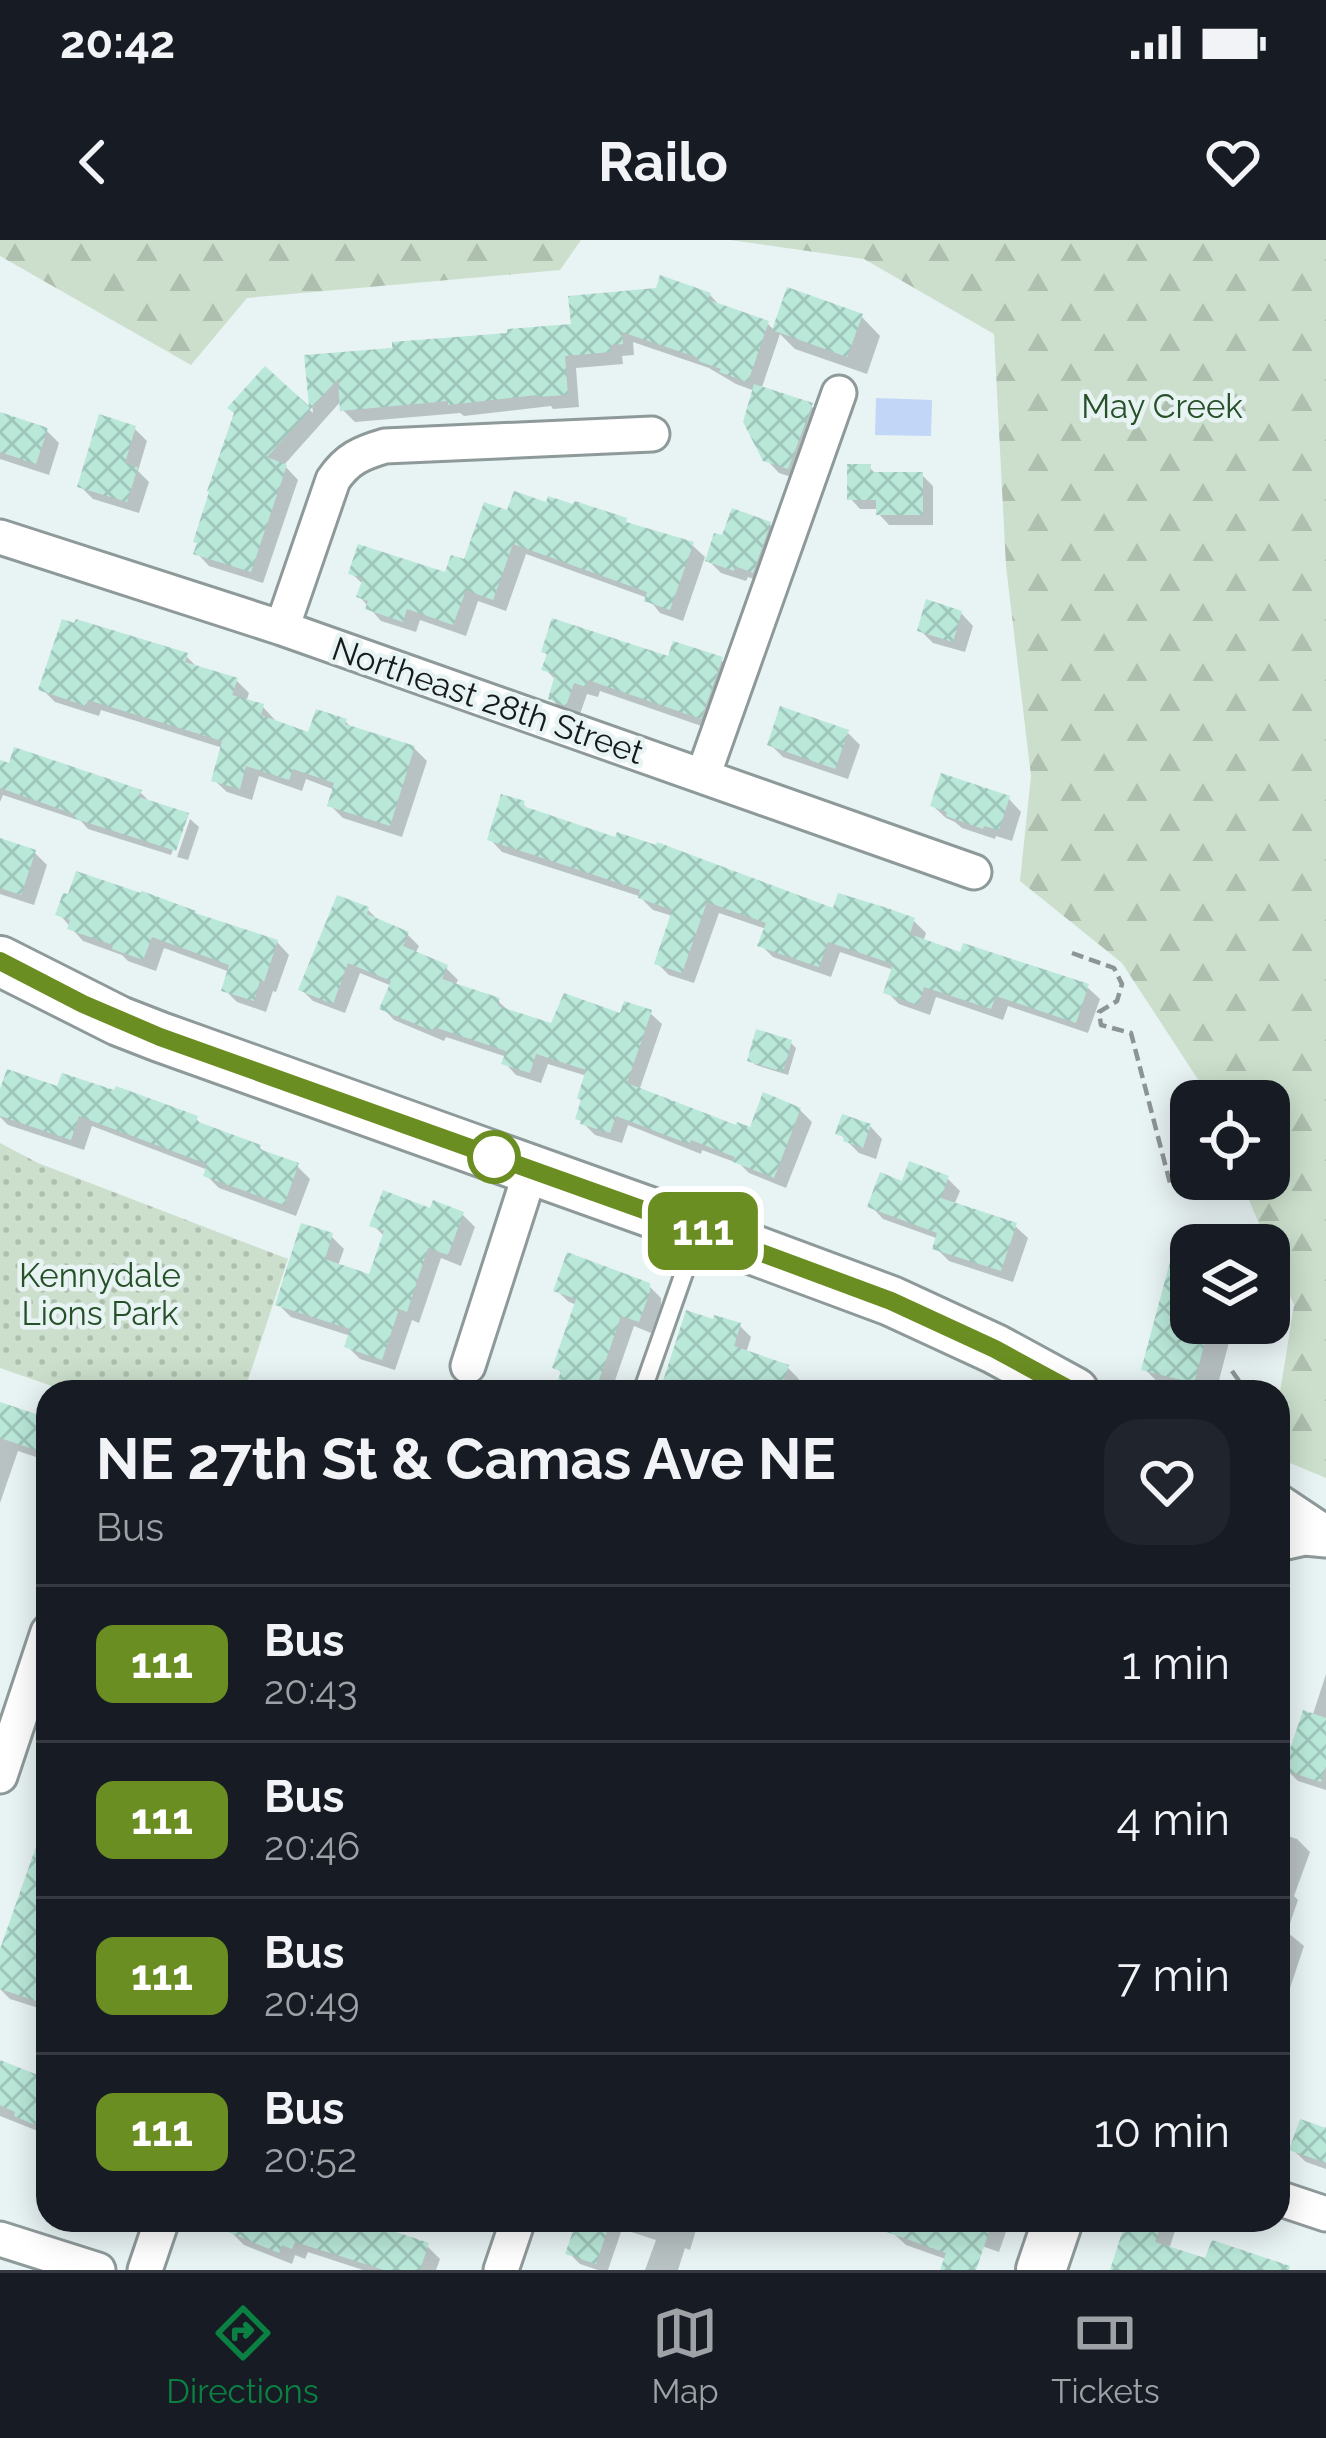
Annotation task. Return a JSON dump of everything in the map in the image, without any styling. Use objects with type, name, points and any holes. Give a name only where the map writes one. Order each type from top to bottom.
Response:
[{"type":"street","points":[[703,776],[839,393]]},
{"type":"street","points":[[283,628],[333,480],[360,453],[385,446],[652,434]]},
{"type":"street","name":"Northeast 28th Street","points":[[0,537],[283,628],[974,872]]},
{"type":"street","points":[[0,961],[119,1021],[891,1301],[1052,1380]]},
{"type":"street","points":[[467,1366],[531,1170]]},
{"type":"street","points":[[1290,1510],[1326,1537]]},
{"type":"street","points":[[1290,1541],[1326,1537]]},
{"type":"street","points":[[0,1776],[36,1668]]},
{"type":"street","points":[[1290,2202],[1326,2214]]},
{"type":"street","points":[[145,2270],[159,2232]]},
{"type":"street","points":[[501,2270],[514,2232]]},
{"type":"street","points":[[1042,2270],[1054,2232]]},
{"type":"street","points":[[0,2239],[98,2270]]},
{"type":"lane","points":[[646,1380],[700,1230]]},
{"type":"path","points":[[1072,953],[1114,968],[1122,984],[1117,1001],[1099,1012],[1101,1025],[1131,1033],[1170,1183]]},
{"type":"path","points":[[1232,1371],[1238,1380]]},
{"type":"green space","points":[[0,240],[581,240],[560,270],[247,298],[191,365],[0,256]]},
{"type":"green space","name":"May Creek","points":[[730,240],[1326,240],[1326,1478],[1290,1463],[1290,1380],[1282,1380],[1294,1305],[1290,1224],[1259,1224],[1249,1200],[1290,1200],[1290,1080],[1198,1080],[1122,963],[1020,881],[1031,776],[1006,566],[994,334],[864,259]]},
{"type":"green space","name":"Kennydale Lions Park","points":[[0,1143],[38,1163],[288,1259],[248,1380],[36,1381],[0,1368]]},
{"type":"water","points":[[876,398],[932,400],[931,436],[875,435]]},
{"type":"building","points":[[660,275],[711,293],[709,300],[769,321],[748,382],[719,372],[721,369],[699,358],[622,332],[623,344],[611,345],[611,352],[565,356],[568,395],[340,411],[338,379],[267,457],[287,465],[251,572],[193,554],[207,491],[234,413],[227,408],[265,366],[309,406],[304,355],[571,324],[568,296],[656,288]]},
{"type":"building","points":[[787,287],[863,314],[847,357],[772,330]]},
{"type":"building","points":[[754,384],[813,403],[788,469],[763,461],[743,422]]},
{"type":"building","points":[[0,412],[48,428],[36,464],[0,452]]},
{"type":"building","points":[[99,414],[136,426],[125,463],[138,467],[127,502],[77,487]]},
{"type":"building","points":[[847,464],[871,464],[870,472],[923,472],[923,515],[876,515],[876,500],[847,500]]},
{"type":"building","points":[[514,491],[546,502],[548,496],[575,501],[694,542],[670,610],[644,601],[647,592],[513,544],[493,600],[466,590],[453,625],[407,609],[403,622],[365,609],[368,601],[356,597],[363,578],[348,574],[358,544],[445,572],[451,555],[464,559],[484,502],[507,510]]},
{"type":"building","points":[[732,508],[771,522],[753,573],[705,561],[714,533],[722,535]]},
{"type":"building","points":[[926,599],[962,611],[953,642],[917,631]]},
{"type":"building","points":[[552,618],[668,656],[673,641],[723,657],[701,719],[588,680],[586,687],[574,683],[566,706],[548,699],[555,674],[541,670],[547,654],[541,652]]},
{"type":"building","points":[[62,619],[74,623],[76,619],[188,653],[185,662],[238,678],[232,695],[264,704],[261,715],[308,732],[316,709],[347,719],[345,724],[415,746],[390,826],[327,806],[334,783],[293,769],[289,780],[246,766],[240,789],[211,781],[222,741],[88,700],[86,706],[38,690]]},
{"type":"building","points":[[780,706],[849,730],[835,769],[767,745]]},
{"type":"building","points":[[14,747],[142,790],[139,797],[189,813],[176,851],[73,818],[74,814],[0,788],[0,760],[9,763]]},
{"type":"building","points":[[941,773],[1010,796],[999,830],[983,829],[930,806]]},
{"type":"building","points":[[501,794],[615,837],[617,832],[657,842],[833,908],[838,893],[887,908],[915,918],[910,934],[960,952],[963,943],[1089,984],[1076,1023],[996,996],[991,1009],[924,987],[918,1005],[883,993],[893,964],[828,942],[819,967],[757,946],[766,923],[707,902],[682,973],[654,964],[672,910],[638,898],[640,890],[487,840]]},
{"type":"building","points":[[0,838],[36,850],[21,895],[0,888]]},
{"type":"building","points":[[76,871],[278,940],[254,1001],[221,991],[229,965],[152,937],[143,960],[67,929],[70,920],[55,915]]},
{"type":"building","points":[[337,895],[369,907],[367,914],[409,932],[403,946],[448,965],[442,979],[500,998],[498,1006],[551,1023],[564,993],[620,1013],[624,1001],[652,1010],[627,1083],[736,1125],[750,1127],[763,1092],[801,1108],[774,1178],[733,1162],[735,1157],[616,1116],[610,1133],[580,1124],[575,1119],[581,1100],[577,1098],[586,1070],[536,1054],[530,1073],[501,1064],[506,1051],[434,1027],[432,1031],[379,1009],[391,981],[348,963],[333,1004],[298,990]]},
{"type":"building","points":[[756,1029],[792,1040],[783,1072],[747,1061]]},
{"type":"building","points":[[7,1069],[57,1086],[62,1073],[114,1090],[116,1086],[198,1116],[196,1121],[299,1163],[284,1205],[203,1176],[207,1164],[79,1116],[71,1140],[0,1116],[0,1089]]},
{"type":"building","points":[[842,1114],[871,1124],[863,1148],[835,1134]]},
{"type":"building","points":[[909,1161],[949,1176],[941,1198],[1017,1223],[1001,1271],[932,1249],[937,1233],[867,1207],[880,1172],[902,1181]]},
{"type":"building","points":[[383,1190],[430,1208],[433,1200],[464,1212],[448,1255],[428,1248],[407,1312],[399,1309],[382,1360],[344,1347],[350,1329],[275,1305],[301,1223],[333,1233],[325,1259],[369,1274],[384,1231],[369,1226]]},
{"type":"building","points":[[567,1252],[650,1283],[639,1322],[621,1316],[599,1380],[558,1380],[561,1371],[552,1368],[576,1299],[553,1291]]},
{"type":"building","points":[[1170,1262],[1170,1344],[1204,1344],[1195,1380],[1141,1370]]},
{"type":"building","points":[[686,1310],[741,1323],[734,1346],[789,1365],[784,1380],[663,1380]]},
{"type":"building","points":[[0,1402],[36,1414],[36,1450],[0,1438]]},
{"type":"building","points":[[1303,1710],[1326,1718],[1326,1766],[1321,1782],[1290,1772],[1290,1749]]},
{"type":"building","points":[[36,1847],[36,2001],[0,1989],[0,1949]]},
{"type":"building","points":[[0,2060],[36,2074],[35,2125],[0,2105]]},
{"type":"building","points":[[1300,2119],[1326,2128],[1326,2163],[1290,2147]]},
{"type":"building","points":[[228,2232],[396,2232],[429,2243],[420,2270],[384,2270],[295,2242],[292,2249],[282,2245],[279,2253]]},
{"type":"building","points":[[573,2232],[607,2232],[596,2264],[565,2254]]},
{"type":"building","points":[[886,2232],[989,2232],[976,2270],[940,2270],[946,2253]]},
{"type":"building","points":[[1122,2232],[1159,2232],[1155,2242],[1205,2258],[1212,2240],[1290,2266],[1289,2270],[1110,2270]]},
{"type":"bus line","name":"111","points":[[0,961],[160,1037],[891,1301],[1052,1380]]}]
